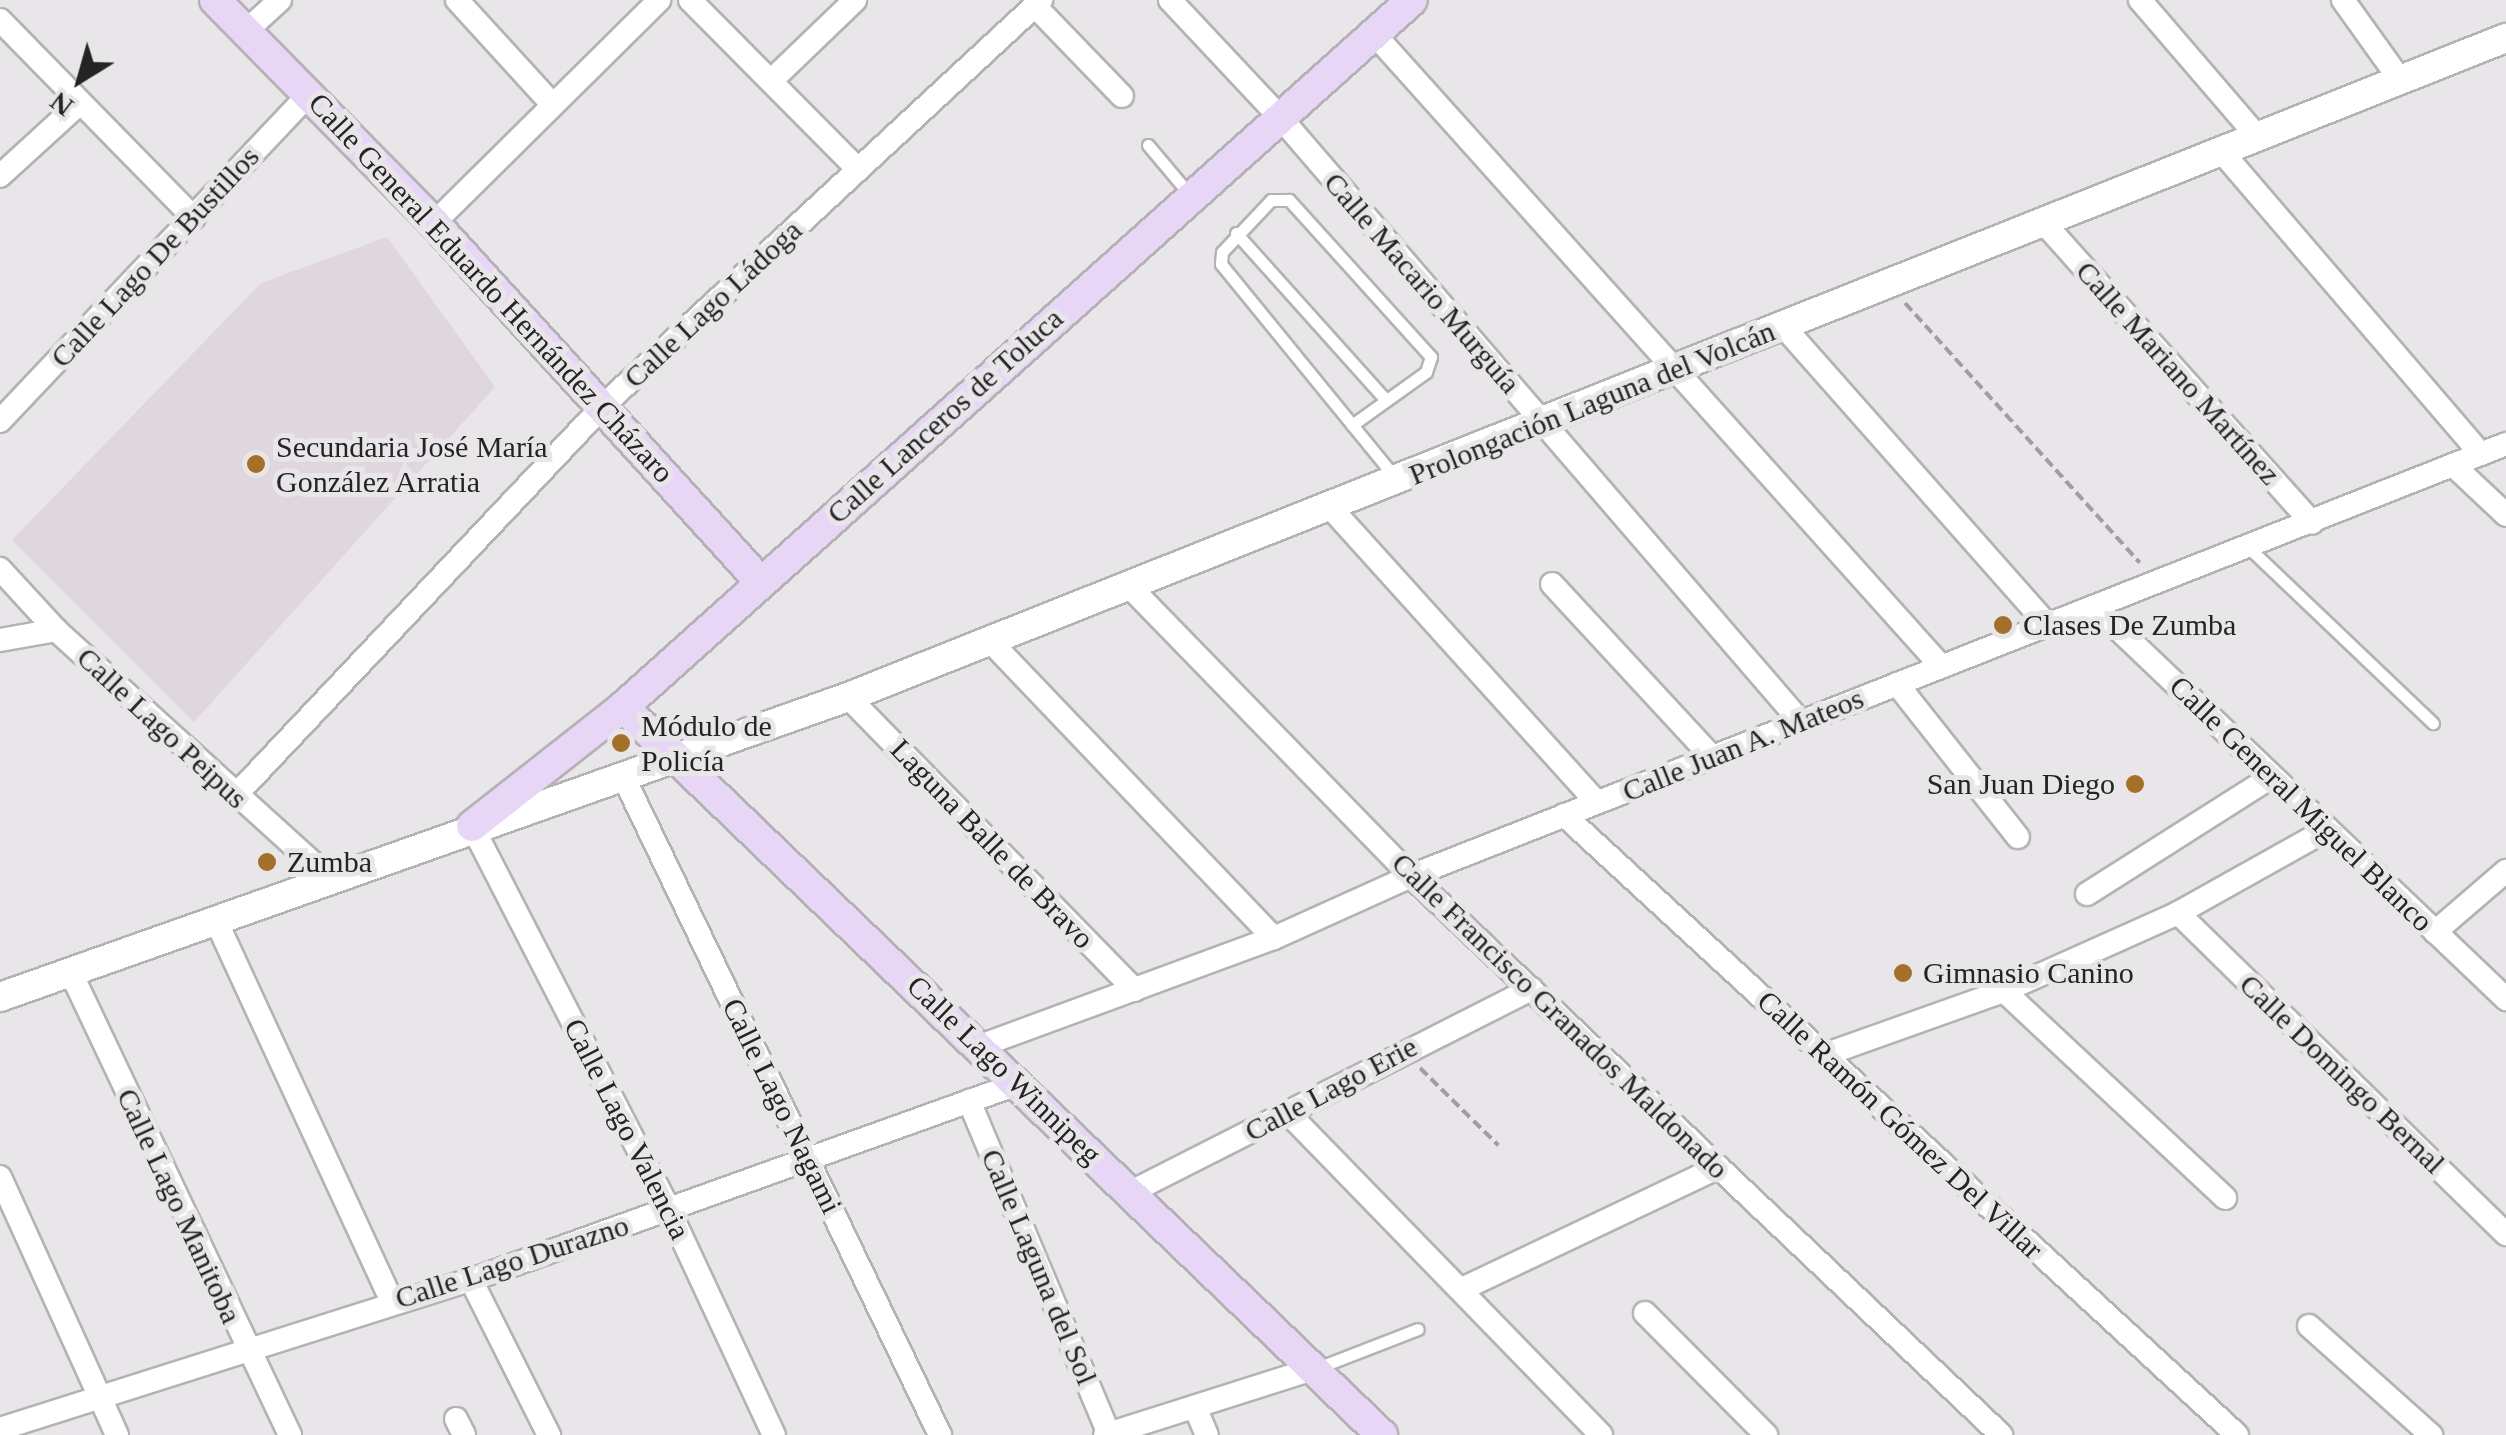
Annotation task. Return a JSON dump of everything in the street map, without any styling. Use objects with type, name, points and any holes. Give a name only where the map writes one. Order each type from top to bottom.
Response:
[{"type":"main road","name":"Calle General Eduardo Hernández Cházaro","points":[[214,0],[310,93],[434,223],[604,405],[761,582]]},
{"type":"main road","name":"Calle Lanceros de Toluca","points":[[472,826],[623,707],[1412,0]]},
{"type":"main road","name":"Calle Lago Winnipeg","points":[[623,707],[676,762],[1020,1083],[1382,1435]]},
{"type":"street","points":[[246,31],[280,0]]},
{"type":"street","points":[[457,0],[551,103]]},
{"type":"street","points":[[434,223],[658,0]]},
{"type":"street","points":[[690,0],[773,79],[858,169]]},
{"type":"street","points":[[773,79],[855,0]]},
{"type":"street","name":"Calle Macario Murguía","points":[[1170,0],[1279,116],[1801,722]]},
{"type":"street","points":[[2140,0],[2258,137]]},
{"type":"street","points":[[2344,0],[2400,80]]},
{"type":"street","points":[[1038,3],[1122,96]]},
{"type":"street","name":"Calle Lago Ládoga","points":[[235,796],[604,405],[1038,3]]},
{"type":"street","points":[[0,20],[194,218]]},
{"type":"street","points":[[1374,35],[1941,666]]},
{"type":"street","name":"Prolongación Laguna del Volcán","points":[[0,997],[218,925],[472,826],[676,762],[848,698],[2506,38]]},
{"type":"street","name":"Calle Lago De Bustillos","points":[[0,421],[310,93]]},
{"type":"street","points":[[0,176],[80,103]]},
{"type":"street","points":[[2222,152],[2481,454]]},
{"type":"street","name":"Calle Mariano Martínez","points":[[2044,222],[2312,523]]},
{"type":"street","points":[[1784,327],[2048,624]]},
{"type":"street","name":"Calle Juan A. Mateos","points":[[980,1046],[1274,938],[1410,876],[2506,444]]},
{"type":"street","points":[[2452,464],[2506,515]]},
{"type":"street","points":[[1330,507],[1598,802]]},
{"type":"street","name":"Calle Lago Peipus","points":[[0,568],[56,630],[331,879]]},
{"type":"street","points":[[1552,584],[1712,756]]},
{"type":"street","name":"Calle Francisco Granados Maldonado","points":[[1129,586],[1410,876],[2001,1435]]},
{"type":"street","name":"Calle General Miguel Blanco","points":[[2096,608],[2506,999]]},
{"type":"street","points":[[0,640],[56,630]]},
{"type":"street","points":[[990,641],[1274,938]]},
{"type":"street","points":[[1897,684],[2018,838]]},
{"type":"street","name":"Laguna Balle de Bravo","points":[[848,698],[1135,990]]},
{"type":"street","name":"Calle Lago Nagami","points":[[624,778],[940,1435]]},
{"type":"street","points":[[2087,894],[2270,778]]},
{"type":"street","name":"Calle Ramón Gómez Del Villar","points":[[1564,815],[2237,1435]]},
{"type":"street","name":"Calle Lago Valencia","points":[[472,826],[670,1210],[774,1435]]},
{"type":"street","points":[[1824,1055],[2004,990],[2178,913],[2326,831]]},
{"type":"street","points":[[2435,932],[2506,871]]},
{"type":"street","name":"Calle Domingo Bernal","points":[[2178,913],[2506,1234]]},
{"type":"street","points":[[218,925],[392,1300]]},
{"type":"street","name":"Calle Lago Manitoba","points":[[72,974],[245,1347],[290,1435]]},
{"type":"street","name":"Calle Lago Erie","points":[[1131,1192],[1402,1051],[1531,989]]},
{"type":"street","points":[[2004,990],[2225,1198]]},
{"type":"street","name":"Calle Lago Durazno","points":[[0,1429],[392,1300],[471,1280],[1020,1083]]},
{"type":"street","name":"Calle Laguna del Sol","points":[[969,1100],[1107,1434]]},
{"type":"street","points":[[1288,1113],[1601,1435]]},
{"type":"street","points":[[1462,1289],[1719,1167]]},
{"type":"street","points":[[0,1177],[117,1435]]},
{"type":"street","points":[[471,1280],[549,1435]]},
{"type":"street","points":[[1645,1313],[1766,1435]]},
{"type":"street","points":[[2308,1326],[2431,1435]]},
{"type":"street","points":[[1107,1434],[1313,1370]]},
{"type":"street","points":[[1195,1407],[1207,1435]]},
{"type":"lane","points":[[1148,145],[1190,196]]},
{"type":"lane","points":[[1352,424],[1426,372],[1431,357],[1289,200],[1271,200],[1236,233],[1221,264],[1352,424],[1398,480]]},
{"type":"lane","points":[[1236,233],[1386,400]]},
{"type":"lane","points":[[2249,548],[2433,723]]},
{"type":"lane","points":[[1313,1370],[1418,1329]]},
{"type":"path","points":[[1889,285],[2156,582]]},
{"type":"path","points":[[1402,1051],[1498,1145]]},
{"type":"shaded area","name":"Secundaria José María González Arratia","points":[[387,237],[495,387],[194,722],[12,540],[261,283]]},
{"type":"building","name":"Módulo de Policía","points":[[627,729],[636,745],[615,754],[605,740]]},
{"type":"place","name":"Secundaria José María González Arratia","points":[[256,464]]},
{"type":"place","name":"Clases De Zumba","points":[[2003,625]]},
{"type":"place","name":"Módulo de Policía","points":[[621,743]]},
{"type":"place","name":"San Juan Diego","points":[[2135,784]]},
{"type":"place","name":"Zumba","points":[[267,862]]},
{"type":"place","name":"Gimnasio Canino","points":[[1903,973]]}]
